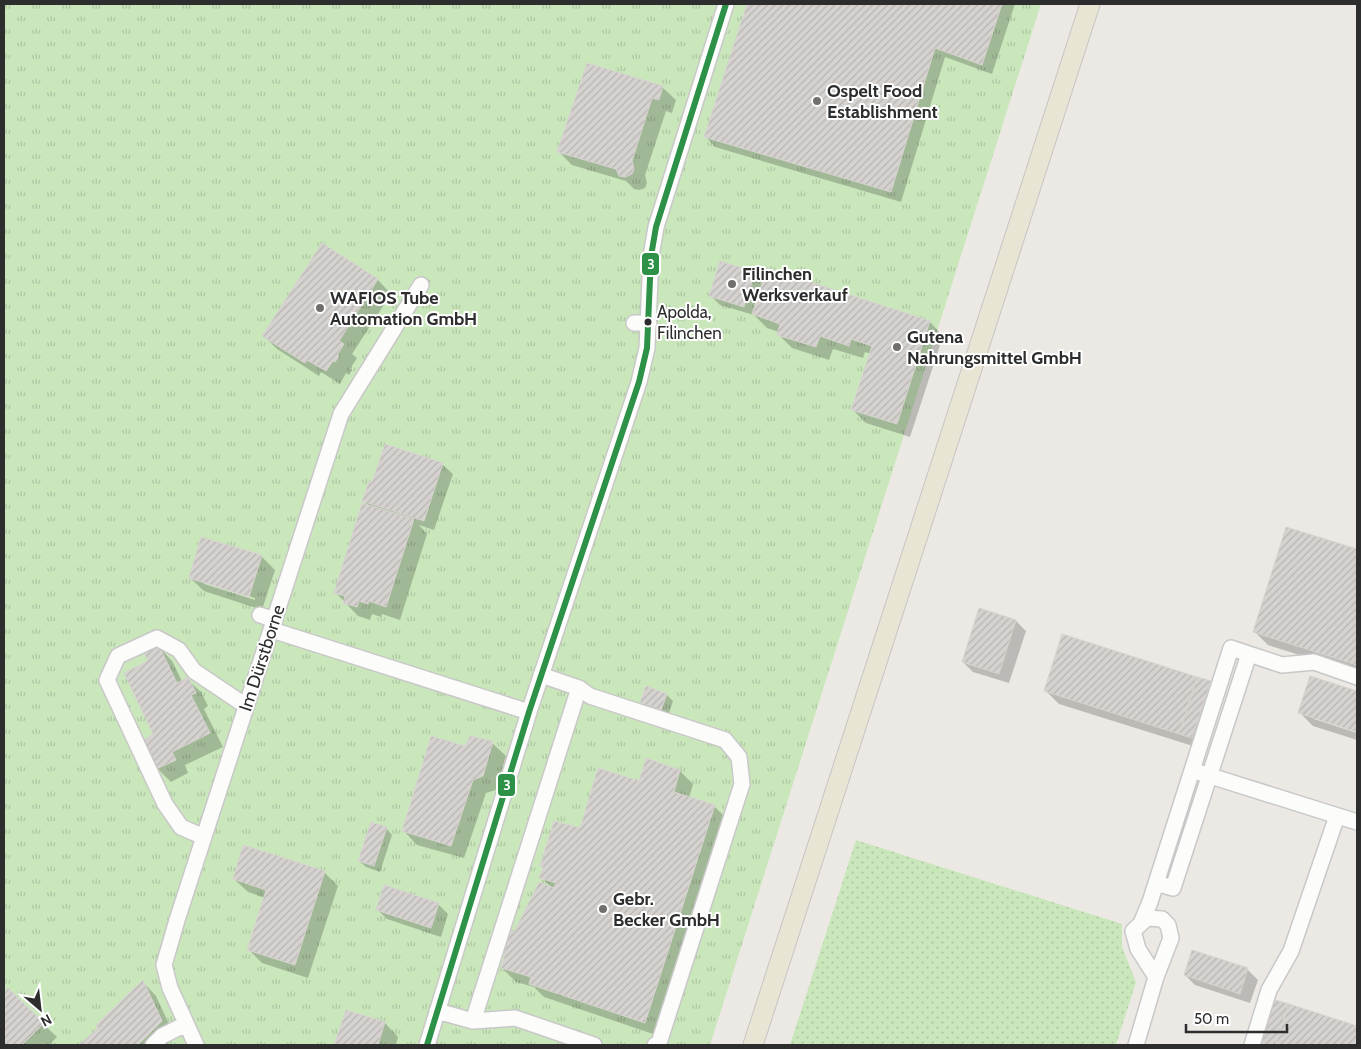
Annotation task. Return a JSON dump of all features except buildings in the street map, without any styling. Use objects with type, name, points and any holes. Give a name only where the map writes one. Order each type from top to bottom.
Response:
[{"type":"main road","points":[[753,1045],[1090,4]]},
{"type":"street","points":[[427,1045],[529,712],[639,382],[642,323],[656,228],[726,4]]},
{"type":"street","name":"Im Dürstborne","points":[[196,1045],[170,988],[164,965],[340,414],[421,285]]},
{"type":"street","points":[[260,615],[273,625],[355,648],[529,712]]},
{"type":"street","points":[[204,838],[181,827],[165,804],[107,680],[118,656],[157,638],[180,650],[194,672],[246,706]]},
{"type":"street","points":[[1142,921],[1156,883],[1231,648],[1282,665],[1314,662],[1357,676]]},
{"type":"street","points":[[1156,883],[1173,888],[1249,654]]},
{"type":"street","points":[[541,675],[579,688],[590,696],[725,740],[740,757],[742,784],[658,1043],[655,1045]]},
{"type":"street","points":[[473,1021],[579,688]]},
{"type":"street","points":[[1192,770],[1357,822]]},
{"type":"street","points":[[1252,1045],[1269,990],[1291,951],[1337,816]]},
{"type":"street","points":[[1131,1044],[1171,938],[1171,932],[1162,920],[1147,918],[1133,931],[1134,940],[1156,977]]},
{"type":"street","points":[[437,1011],[473,1021],[515,1018],[594,1045]]},
{"type":"street","points":[[153,1045],[162,1036],[186,1024]]},
{"type":"green space","points":[[4,4],[1041,4],[710,1045],[4,1045]]},
{"type":"green space","points":[[856,840],[1122,924],[1122,947],[1136,982],[1116,1045],[790,1045]]},
{"type":"transit line","name":"3","points":[[427,1045],[529,712],[639,382],[647,348],[651,256],[656,227],[726,4]]},
{"type":"place","name":"Ospelt Food Establishment","points":[[817,101]]},
{"type":"place","name":"Filinchen Werksverkauf","points":[[732,284]]},
{"type":"place","name":"WAFIOS Tube Automation GmbH","points":[[320,308]]},
{"type":"place","name":"Apolda, Filinchen","points":[[648,322]]},
{"type":"place","name":"Gutena Nahrungsmittel GmbH","points":[[897,347]]},
{"type":"place","name":"Gebr. Becker GmbH","points":[[603,909]]}]
